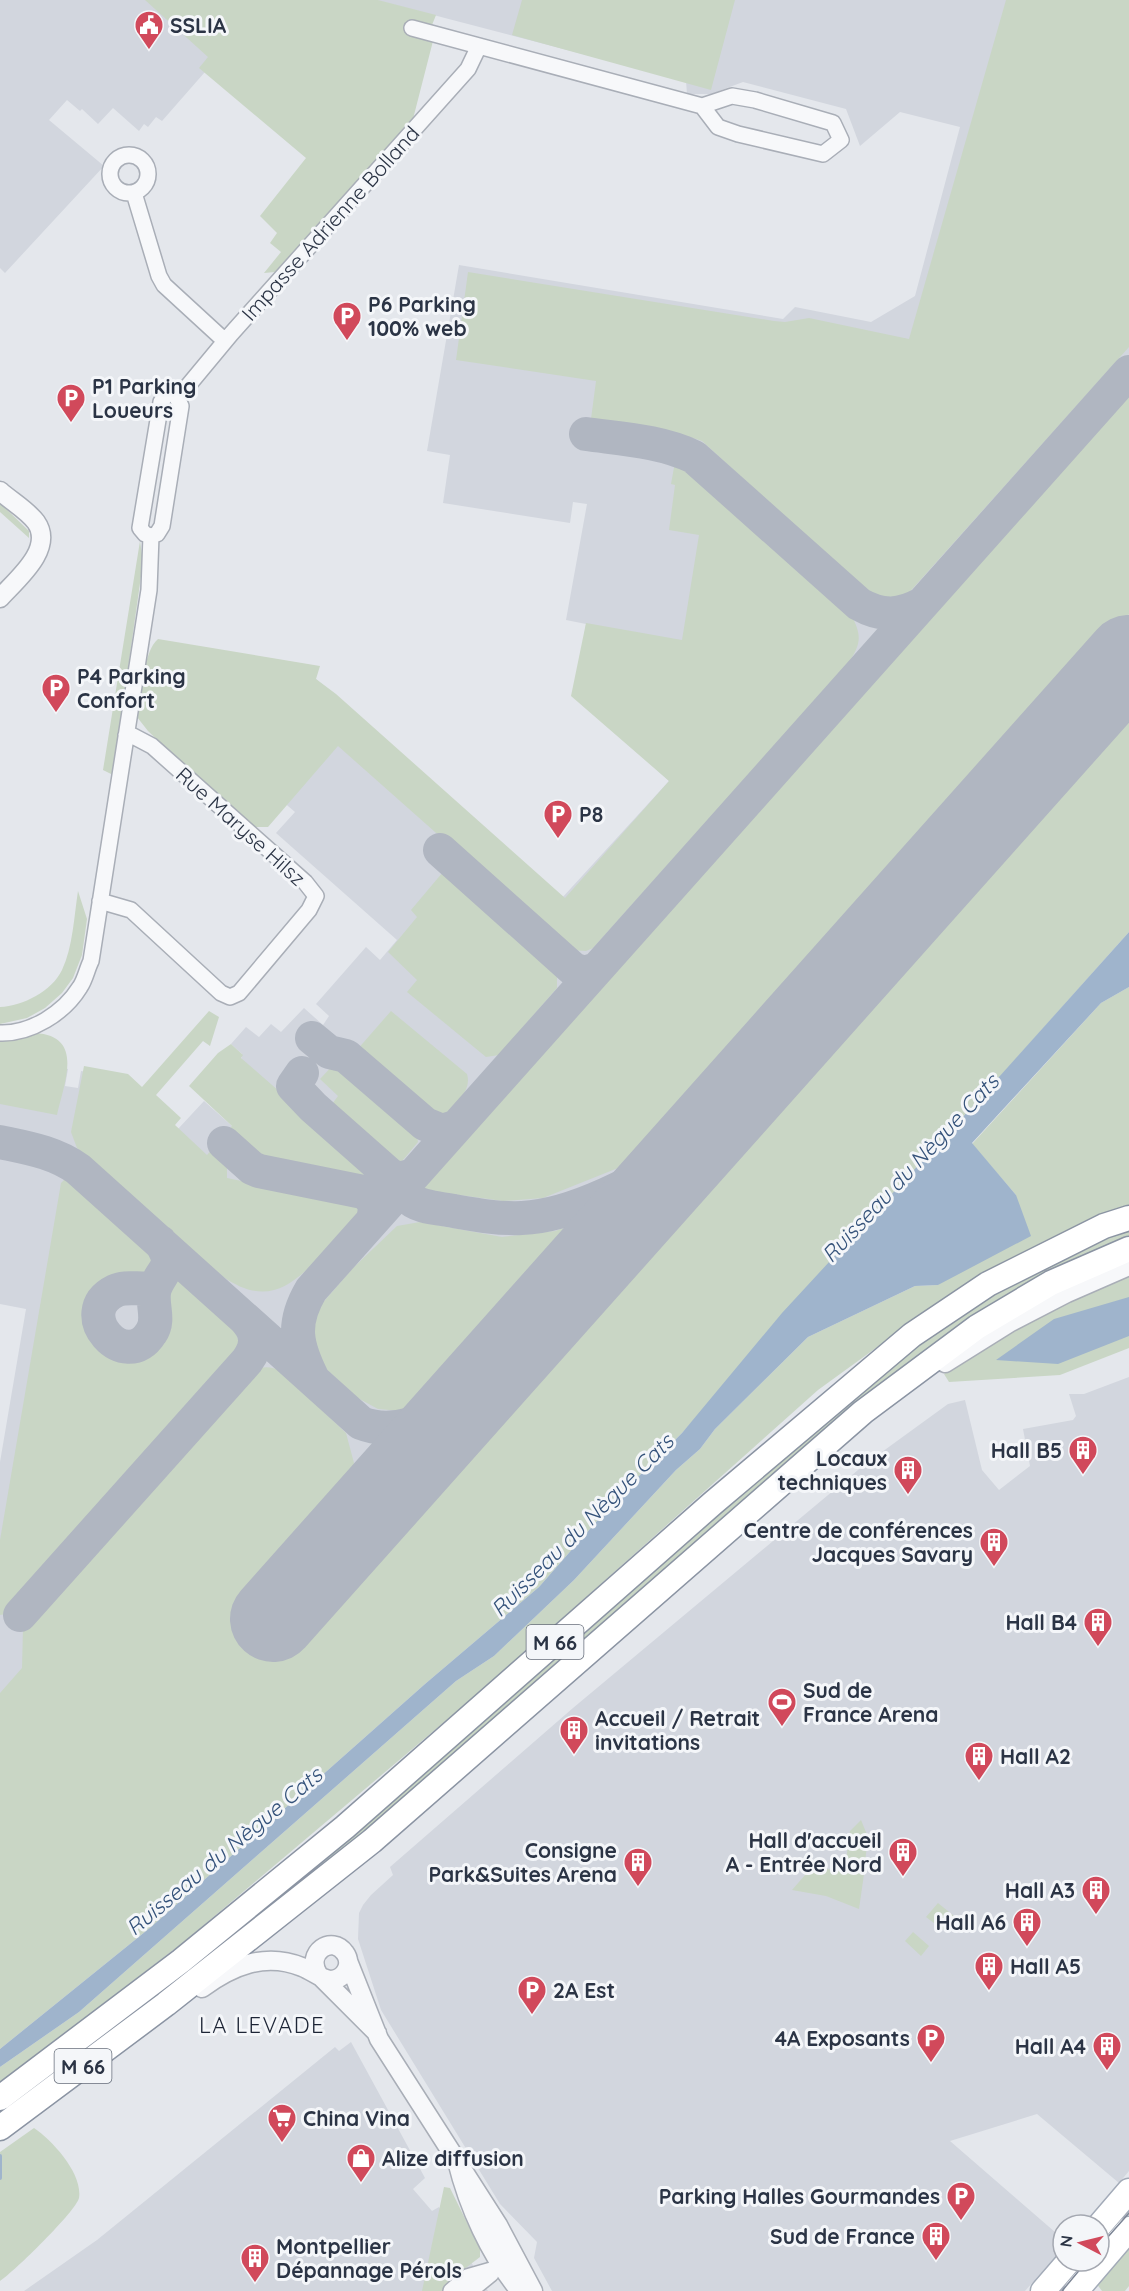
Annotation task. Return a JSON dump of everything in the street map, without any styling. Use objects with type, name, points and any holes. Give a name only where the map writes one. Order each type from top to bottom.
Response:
[{"type":"main road","name":"M 66","points":[[0,2097],[181,1961],[345,1827],[713,1503],[912,1335],[988,1284],[1104,1226],[1129,1218]]},
{"type":"main road","name":"M 66","points":[[0,2128],[166,2004],[398,1819],[795,1470],[908,1378],[976,1327],[1051,1283],[1129,1249]]},
{"type":"main road","points":[[1110,2213],[1129,2191]]},
{"type":"main road","points":[[1076,2291],[1129,2229]]},
{"type":"main road","points":[[1043,2291],[1059,2273]]},
{"type":"street","points":[[412,28],[702,106],[732,96],[755,100],[833,123],[841,140],[823,154],[738,134],[718,127],[702,106]]},
{"type":"street","name":"Impasse Adrienne Bolland","points":[[126,735],[149,590],[151,537],[158,534],[162,526],[181,406],[170,397],[182,393],[225,341],[454,85],[468,69],[479,46]]},
{"type":"street","points":[[134,193],[159,276],[164,285],[225,341]]},
{"type":"street","points":[[0,491],[36,522],[41,540],[32,562],[0,598]]},
{"type":"street","points":[[0,1033],[24,1029],[44,1021],[64,1007],[81,987],[91,961],[126,735]]},
{"type":"street","name":"Rue Maryse Hilsz","points":[[100,901],[131,910],[221,993],[230,997],[239,993],[309,910],[316,896],[305,882],[152,746],[134,736],[126,735]]},
{"type":"street","name":"M 66","points":[[908,1378],[931,1372],[1009,1323],[1067,1293],[1129,1266]]},
{"type":"street","points":[[377,2033],[318,1974],[314,1960],[323,1947],[334,1945],[347,1955],[377,2033],[457,2161],[509,2261],[520,2291]]},
{"type":"street","name":"M 66","points":[[166,2004],[185,2000],[226,1972],[259,1960],[284,1962],[318,1974]]},
{"type":"street","points":[[318,1974],[327,1979],[338,1978],[346,1971],[348,1960]]},
{"type":"street","points":[[451,2291],[467,2277],[509,2261]]},
{"type":"street","points":[[470,2291],[509,2261]]},
{"type":"street","points":[[509,2261],[533,2291]]},
{"type":"shaded area","points":[[0,0],[268,0],[162,121],[156,117],[148,127],[144,124],[139,131],[113,108],[98,124],[82,109],[80,111],[67,100],[49,120],[104,166],[5,273],[0,268]]},
{"type":"shaded area","points":[[376,0],[1129,0],[1129,881],[0,2039],[0,1462],[26,1309],[0,1304],[0,1055],[68,1069],[65,1086],[78,1088],[81,1071],[122,1078],[178,1129],[204,1101],[232,1126],[242,1054],[231,1044],[246,1027],[259,1037],[271,1024],[281,1032],[304,1008],[323,1025],[329,1016],[316,1004],[366,947],[380,960],[397,940],[276,833],[295,812],[241,766],[316,679],[561,899],[669,781],[575,694],[586,624],[566,620],[587,504],[573,502],[570,523],[443,503],[450,455],[427,451],[459,265],[783,319],[795,307],[871,322],[915,296],[960,127],[900,112],[860,146],[846,109],[743,82],[711,94],[687,94],[686,81]]},
{"type":"shaded area","points":[[1129,1377],[1129,2171],[1119,2183],[1037,2114],[950,2141],[1051,2229],[1051,2262],[1025,2291],[552,2291],[534,2258],[537,2242],[500,2204],[381,2010],[358,1939],[359,1913],[363,1905],[393,1875],[390,1867],[573,1708],[864,1465],[948,1404],[965,1400],[982,1470],[999,1490],[1030,1466],[1023,1429],[1073,1420],[1076,1416],[1069,1394],[1084,1394]]},
{"type":"shaded area","points":[[351,2042],[425,2178],[413,2189],[432,2211],[439,2207],[488,2291],[24,2291],[97,2240],[335,2047],[339,2051]]},
{"type":"green space","points":[[145,0],[378,0],[436,15],[432,25],[412,20],[408,35],[433,41],[413,119],[275,272],[264,273],[281,252],[270,243],[277,233],[260,216],[306,158],[199,68],[208,57]]},
{"type":"green space","points":[[522,0],[735,0],[711,90],[512,35]]},
{"type":"green space","points":[[1006,0],[1129,0],[1129,347],[906,596],[881,599],[867,592],[702,441],[674,432],[591,419],[596,381],[456,360],[468,272],[774,321],[785,322],[809,318],[909,339]]},
{"type":"green space","points":[[1129,395],[1129,614],[654,1148],[618,1168],[543,1198],[503,1201],[430,1191],[424,1188],[737,832]]},
{"type":"green space","points":[[675,462],[727,503],[848,608],[858,631],[858,643],[847,665],[593,948],[586,951],[568,950],[338,746],[268,827],[249,827],[148,731],[137,717],[143,675],[149,653],[158,639],[320,666],[316,679],[336,694],[565,898],[669,781],[571,696],[586,623],[682,640],[699,535],[669,530],[675,485],[671,484]]},
{"type":"green space","points":[[0,503],[29,531],[29,538],[0,512]]},
{"type":"green space","points":[[140,541],[143,562],[113,775],[103,770]]},
{"type":"green space","points":[[1129,702],[1129,932],[682,1433],[619,1496],[539,1587],[425,1684],[151,1927],[0,2049],[0,1693],[22,1668],[23,1628],[252,1371],[266,1367],[281,1371],[346,1433],[354,1463],[348,1491],[252,1600],[295,1638]]},
{"type":"green space","points":[[443,872],[553,968],[557,974],[557,988],[499,1055],[486,1057],[407,992],[417,980],[388,952],[417,917],[411,910]]},
{"type":"green space","points":[[78,891],[87,919],[82,955],[73,978],[62,993],[45,1008],[27,1018],[0,1024],[0,1007],[18,1004],[36,996],[57,978],[62,970],[71,941]]},
{"type":"green space","points":[[1129,987],[1129,1206],[1003,1262],[920,1316],[818,1390],[481,1691],[185,1941],[0,2083],[0,2067],[79,2012],[456,1681],[494,1656],[574,1580],[676,1470],[700,1449],[715,1429],[808,1337],[915,1286],[938,1285],[1016,1195],[972,1144],[1101,1003]]},
{"type":"green space","points":[[209,1011],[219,1017],[210,1046],[203,1041],[156,1095],[181,1118],[175,1125],[207,1155],[216,1145],[232,1157],[227,1169],[227,1178],[365,1207],[302,1274],[278,1289],[253,1291],[238,1286],[222,1276],[77,1148],[71,1132],[84,1066],[128,1074],[142,1087]]},
{"type":"green space","points":[[391,1011],[467,1074],[466,1090],[448,1113],[433,1114],[356,1051]]},
{"type":"green space","points":[[35,1033],[51,1036],[61,1043],[66,1052],[66,1076],[57,1115],[0,1104],[0,1040]]},
{"type":"green space","points":[[231,1044],[243,1055],[241,1058],[375,1175],[369,1177],[245,1152],[225,1134],[232,1126],[189,1086],[218,1053]]},
{"type":"green space","points":[[335,1063],[417,1136],[418,1142],[398,1166],[329,1108],[338,1096],[320,1079]]},
{"type":"green space","points":[[66,1178],[158,1260],[140,1280],[109,1284],[95,1297],[89,1314],[90,1330],[98,1342],[109,1350],[123,1355],[138,1354],[151,1347],[162,1334],[165,1325],[166,1312],[163,1298],[178,1280],[235,1329],[239,1343],[234,1362],[6,1614],[0,1615],[0,1540],[61,1183]]},
{"type":"green space","points":[[591,1218],[423,1408],[401,1411],[378,1409],[356,1397],[323,1366],[313,1343],[319,1307],[353,1268],[397,1226],[420,1222],[502,1237],[555,1231]]},
{"type":"green space","points":[[1129,1226],[1129,1240],[1024,1289],[352,1845],[0,2118],[0,2107],[833,1406],[963,1308]]},
{"type":"green space","points":[[1129,1274],[1129,1348],[1060,1375],[949,1382],[944,1374],[1034,1320]]},
{"type":"green space","points":[[861,1820],[868,1837],[865,1862],[846,1860],[850,1831]]},
{"type":"green space","points":[[812,1867],[864,1874],[859,1909],[826,1896],[792,1890]]},
{"type":"green space","points":[[938,1903],[954,1916],[943,1930],[926,1917]]},
{"type":"green space","points":[[913,1932],[929,1946],[921,1956],[905,1941]]},
{"type":"green space","points":[[34,2128],[50,2141],[72,2169],[79,2189],[79,2198],[44,2241],[0,2281],[0,2152]]},
{"type":"green space","points":[[444,2187],[450,2188],[480,2249],[480,2257],[463,2270],[446,2291],[422,2291]]},
{"type":"green space","points":[[1129,2239],[1129,2286],[1125,2291],[1102,2291],[1093,2279],[1098,2273],[1111,2273],[1111,2259]]},
{"type":"water","points":[[1129,932],[1129,987],[1101,1003],[972,1143],[1016,1195],[1031,1236],[938,1285],[915,1286],[808,1337],[715,1429],[700,1449],[676,1470],[574,1580],[494,1656],[456,1681],[79,2012],[0,2067],[0,2049],[151,1927],[425,1684],[539,1587],[619,1496],[682,1433],[782,1313],[973,1106]]},
{"type":"water","points":[[1129,1297],[1129,1336],[1058,1364],[996,1360],[1054,1319]]},
{"type":"waterway","name":"Ruisseau du Nègue Cats","points":[[0,2156],[0,2178]]},
{"type":"taxiway","points":[[313,1379],[303,1356],[298,1334],[300,1313],[311,1290],[1129,372]]},
{"type":"taxiway","points":[[586,434],[655,444],[694,457],[859,604],[883,613],[898,613],[922,604]]},
{"type":"taxiway","points":[[440,850],[572,968],[584,972],[596,969]]},
{"type":"taxiway","points":[[312,1038],[329,1052],[346,1056],[425,1124],[442,1131],[455,1127]]},
{"type":"taxiway","points":[[302,1073],[293,1086],[313,1107],[390,1175],[400,1179],[413,1175]]},
{"type":"taxiway","points":[[408,1180],[405,1190],[407,1196],[422,1205],[496,1217],[542,1216],[584,1204],[627,1184],[682,1151],[714,1124]]},
{"type":"taxiway","points":[[0,1142],[50,1155],[78,1169],[361,1423],[378,1427],[396,1427],[413,1423],[447,1407],[490,1375]]},
{"type":"taxiway","points":[[224,1143],[252,1168],[259,1171],[363,1192],[374,1205],[372,1221]]},
{"type":"taxiway","points":[[155,1287],[120,1289],[103,1301],[98,1313],[100,1325],[107,1336],[117,1344],[128,1347],[140,1344],[154,1328],[155,1288],[168,1262],[160,1242]]},
{"type":"taxiway","points":[[20,1615],[247,1361],[255,1340],[252,1329],[245,1319]]},
{"type":"runway","points":[[273,1619],[1129,658]]},
{"type":"tram line","points":[[1111,2233],[1129,2213]]},
{"type":"tram line","points":[[1062,2291],[1077,2273]]},
{"type":"place","name":"SSLIA","points":[[149,50]]},
{"type":"place","name":"P6 Parking 100% web","points":[[347,342]]},
{"type":"place","name":"P1 Parking Loueurs","points":[[71,424]]},
{"type":"place","name":"P4 Parking Confort","points":[[56,714]]},
{"type":"place","name":"P8","points":[[558,840]]},
{"type":"place","name":"Hall B5","points":[[1083,1476]]},
{"type":"place","name":"Locaux techniques","points":[[908,1496]]},
{"type":"place","name":"Centre de conférences Jacques Savary","points":[[994,1568]]},
{"type":"place","name":"Hall B4","points":[[1098,1648]]},
{"type":"place","name":"Sud de France Arena","points":[[782,1728]]},
{"type":"place","name":"Accueil / Retrait invitations","points":[[574,1756]]},
{"type":"place","name":"Hall A2","points":[[979,1782]]},
{"type":"place","name":"Hall d'accueil A - Entrée Nord","points":[[903,1878]]},
{"type":"place","name":"Consigne Park&Suites Arena","points":[[638,1888]]},
{"type":"place","name":"Hall A3","points":[[1096,1916]]},
{"type":"place","name":"Hall A6","points":[[1027,1948]]},
{"type":"place","name":"Hall A5","points":[[989,1992]]},
{"type":"place","name":"2A Est","points":[[532,2016]]},
{"type":"place","name":"4A Exposants","points":[[931,2064]]},
{"type":"place","name":"Hall A4","points":[[1107,2072]]},
{"type":"place","name":"China Vina","points":[[282,2144]]},
{"type":"place","name":"Alize diffusion","points":[[361,2184]]},
{"type":"place","name":"Parking Halles Gourmandes","points":[[961,2222]]},
{"type":"place","name":"Sud de France","points":[[936,2262]]},
{"type":"place","name":"Montpellier Dépannage Pérols","points":[[255,2284]]},
{"type":"district","name":"LA LEVADE","points":[[262,2025]]}]
